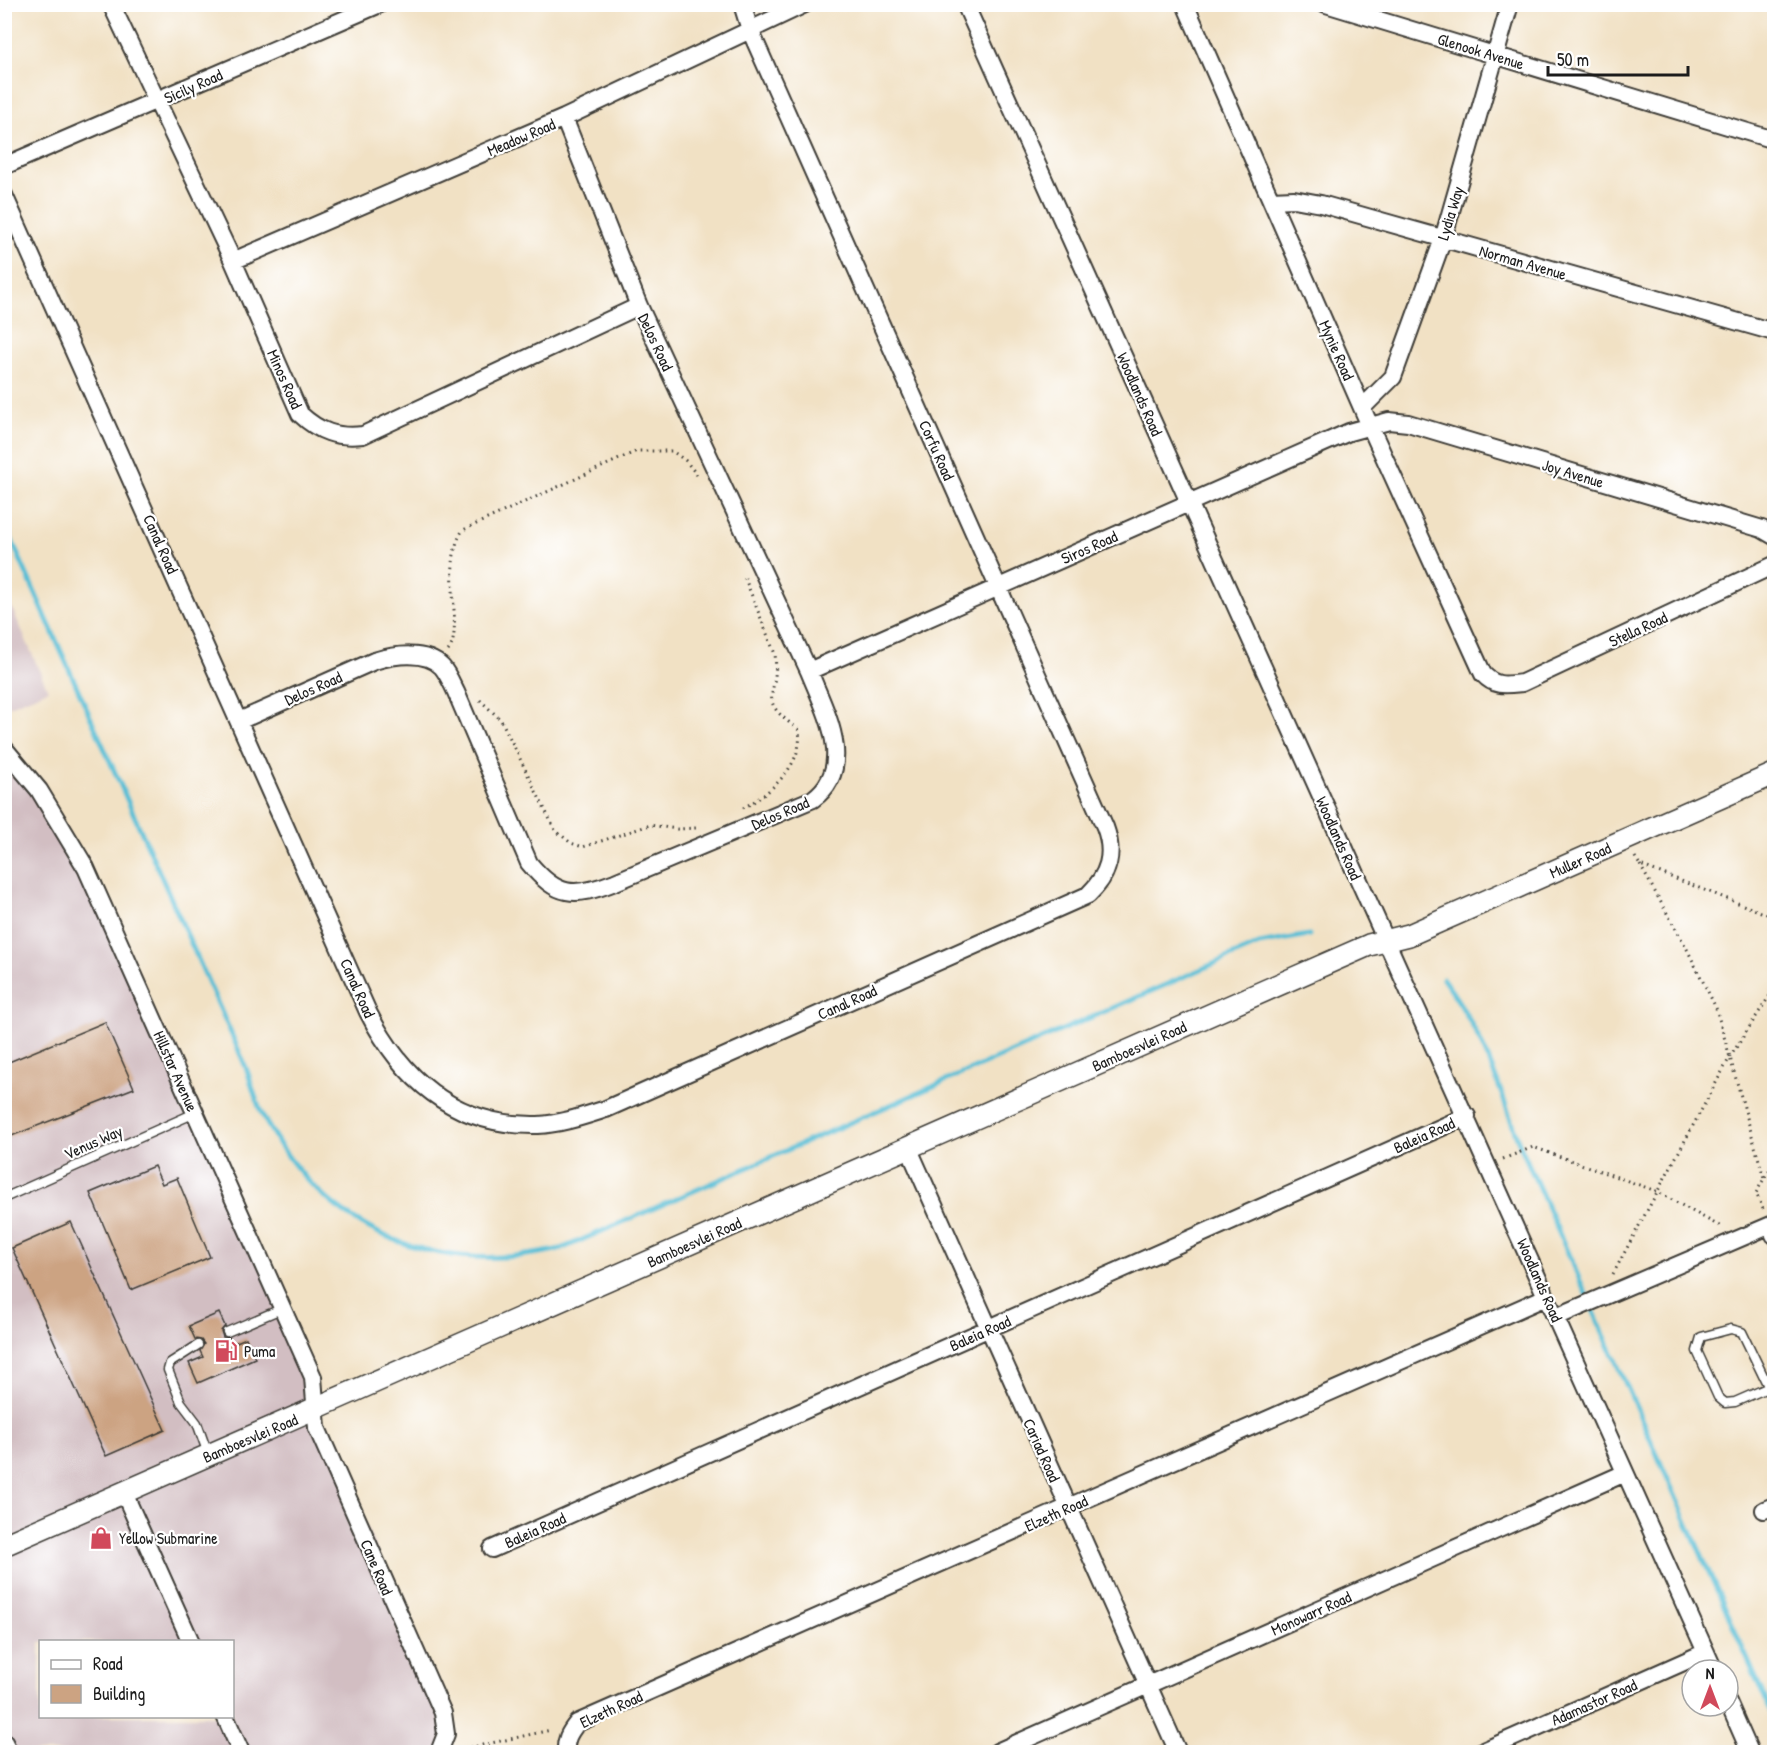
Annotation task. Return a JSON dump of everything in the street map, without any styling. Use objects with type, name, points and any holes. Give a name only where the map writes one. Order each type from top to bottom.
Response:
[{"type":"street","name":"Minos Road","points":[[111,4],[156,103],[233,261],[300,414],[313,427],[328,434],[347,437],[363,435],[639,306]]},
{"type":"street","name":"Sicily Road","points":[[4,166],[156,103],[356,9],[380,4]]},
{"type":"street","name":"Corfu Road","points":[[742,4],[750,30],[1108,834],[1111,851],[1106,873]]},
{"type":"street","name":"Meadow Road","points":[[233,261],[564,118],[805,4]]},
{"type":"street","name":"Woodlands Road","points":[[965,4],[1385,941],[1467,1116],[1709,1658]]},
{"type":"street","name":"Mynie Road","points":[[1185,4],[1370,426],[1483,674],[1500,686]]},
{"type":"street","name":"Glenook Avenue","points":[[1326,4],[1774,140]]},
{"type":"street","name":"Lydia Way","points":[[1362,408],[1393,377],[1443,239],[1510,4]]},
{"type":"street","name":"Delos Road","points":[[239,721],[374,661],[394,655],[431,661],[442,666],[456,692],[529,862],[546,883],[569,892],[589,892],[615,882],[813,799],[827,789],[833,775],[836,751],[831,729],[809,671],[639,306],[564,118]]},
{"type":"street","name":"Canal Road","points":[[4,195],[368,1012],[389,1049],[409,1075],[432,1095],[457,1108],[502,1122],[538,1125],[571,1120],[606,1109],[1088,895],[1106,873]]},
{"type":"street","name":"Norman Avenue","points":[[1271,200],[1294,200],[1321,204],[1774,332]]},
{"type":"street","name":"Joy Avenue","points":[[1370,426],[1389,421],[1408,423],[1762,529],[1774,536]]},
{"type":"street","name":"Siros Road","points":[[809,671],[1349,432],[1370,426]]},
{"type":"street","name":"Stella Road","points":[[1500,686],[1522,683],[1774,565]]},
{"type":"street","name":"Hillstar Avenue","points":[[4,748],[39,790],[86,868],[280,1309],[313,1377],[317,1409]]},
{"type":"street","name":"Muller Road","points":[[1385,941],[1409,935],[1774,774]]},
{"type":"street","name":"Bamboesvlei Road","points":[[4,1545],[1369,945],[1385,941]]},
{"type":"street","name":"Baleia Road","points":[[492,1549],[1467,1116]]},
{"type":"street","name":"Cariad Road","points":[[908,1147],[1178,1752]]},
{"type":"street","points":[[1556,1317],[1741,1238],[1773,1230]]},
{"type":"street","name":"Elzeth Road","points":[[568,1733],[577,1723],[1546,1297]]},
{"type":"street","name":"Cane Road","points":[[317,1409],[317,1428],[443,1713],[446,1734],[440,1750]]},
{"type":"street","name":"Monowarr Road","points":[[997,1752],[1625,1473]]},
{"type":"street","points":[[124,1493],[191,1640]]},
{"type":"street","name":"Adamastor Road","points":[[1481,1752],[1706,1652]]},
{"type":"street","points":[[226,1718],[241,1752]]},
{"type":"street","points":[[1735,1718],[1750,1752]]},
{"type":"street","points":[[566,1752],[565,1744],[568,1733]]},
{"type":"street","points":[[4,1742],[9,1752]]},
{"type":"lane","name":"Venus Way","points":[[4,1198],[195,1113]]},
{"type":"lane","points":[[227,1332],[280,1309]]},
{"type":"lane","points":[[1731,1329],[1742,1332],[1772,1387],[1735,1402],[1725,1403],[1718,1397],[1697,1352],[1701,1337],[1731,1329]]},
{"type":"lane","points":[[198,1345],[170,1364],[168,1370],[181,1402],[197,1423],[209,1456]]},
{"type":"path","points":[[431,661],[451,648],[454,637],[452,564],[457,538],[463,530],[637,451],[672,451],[686,460],[700,479]]},
{"type":"path","points":[[736,811],[746,806],[783,777],[796,756],[800,739],[799,730],[776,713],[771,703],[777,665],[776,654],[743,574]]},
{"type":"path","points":[[477,698],[501,720],[555,830],[571,843],[583,847],[650,825],[677,829],[696,828],[706,824]]},
{"type":"path","points":[[1626,840],[1686,947],[1716,1008],[1764,1178]]},
{"type":"path","points":[[1640,865],[1774,917]]},
{"type":"path","points":[[1602,1297],[1656,1191],[1730,1057],[1774,988]]},
{"type":"path","points":[[1513,1155],[1533,1147],[1656,1191],[1741,1238]]},
{"type":"path","points":[[1773,1230],[1756,1193],[1774,1161]]},
{"type":"path","points":[[440,1750],[473,1747],[547,1729],[568,1733]]},
{"type":"shaded area","points":[[4,590],[48,690],[5,708],[4,708]]},
{"type":"shaded area","points":[[4,746],[40,790],[198,1111],[317,1409],[449,1723],[444,1752],[5,1752]]},
{"type":"building","points":[[105,1022],[134,1088],[4,1139],[4,1064]]},
{"type":"building","points":[[154,1166],[162,1184],[177,1178],[210,1257],[131,1290],[90,1193]]},
{"type":"building","points":[[71,1222],[165,1430],[106,1456],[12,1248]]},
{"type":"building","name":"Puma","points":[[219,1313],[225,1326],[221,1331],[223,1337],[230,1338],[232,1344],[246,1338],[255,1358],[198,1383],[189,1363],[203,1357],[200,1351],[204,1344],[201,1340],[195,1339],[189,1326]]},
{"type":"waterway","points":[[4,523],[242,1057],[265,1120],[290,1159],[320,1192],[353,1218],[389,1238],[429,1251],[471,1257],[515,1256],[561,1249],[1259,944],[1309,935]]},
{"type":"waterway","points":[[1443,979],[1468,1016],[1487,1056],[1517,1138],[1774,1719]]},
{"type":"place","name":"Puma","points":[[226,1351]]},
{"type":"place","name":"Yellow Submarine","points":[[101,1538]]}]
